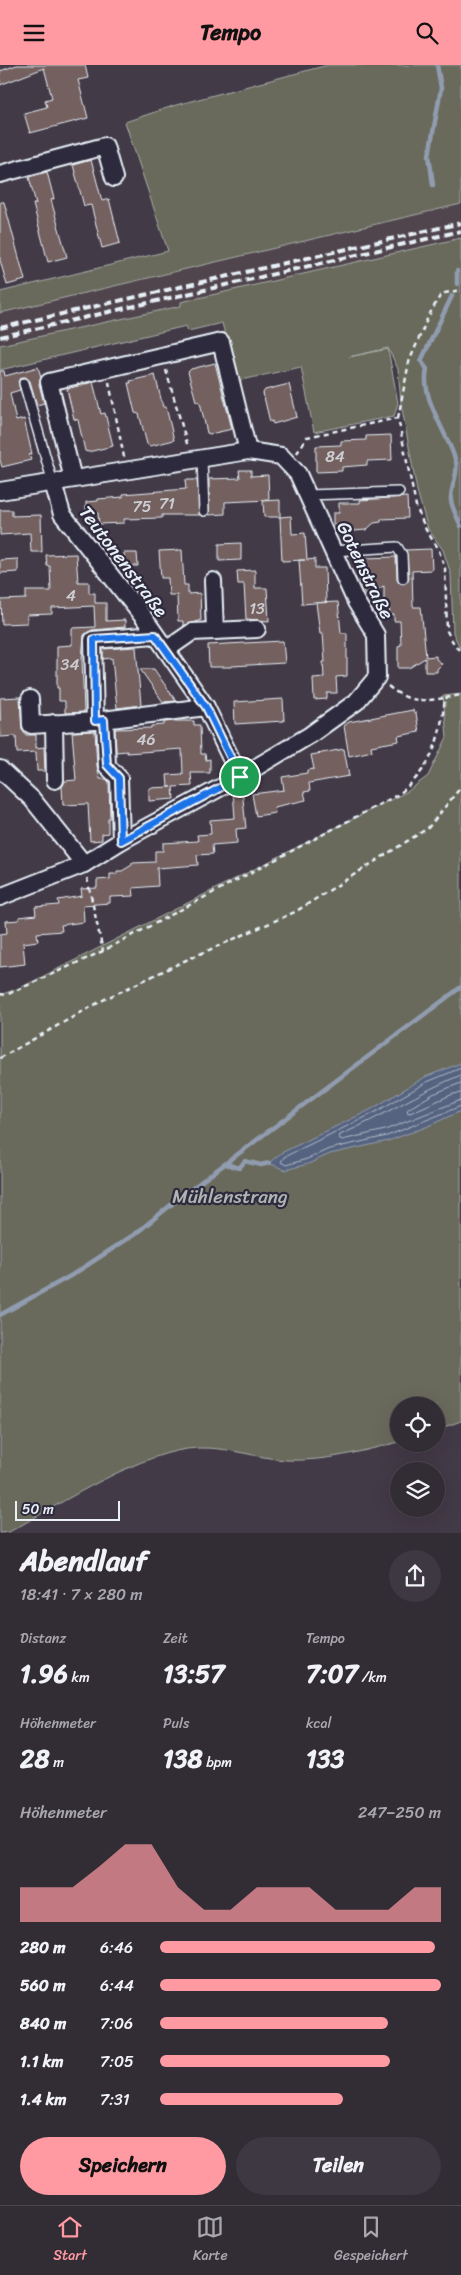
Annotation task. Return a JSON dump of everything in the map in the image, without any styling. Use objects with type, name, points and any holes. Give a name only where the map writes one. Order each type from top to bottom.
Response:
[{"type":"street","points":[[0,173],[105,146],[114,178]]},
{"type":"street","points":[[73,479],[49,382],[221,341],[248,451]]},
{"type":"street","name":"Gotenstraße","points":[[0,491],[248,451],[281,456],[298,474],[356,602],[376,635],[377,677]]},
{"type":"street","name":"Teutonenstraße","points":[[54,483],[62,514],[144,618],[206,707],[240,777]]},
{"type":"street","points":[[213,581],[215,631]]},
{"type":"street","points":[[166,650],[192,632],[257,629]]},
{"type":"street","name":"Teutonenstraße","points":[[121,841],[119,778],[107,765],[100,721],[94,639],[155,635]]},
{"type":"street","points":[[0,897],[84,864],[121,841],[240,777],[310,735],[349,708],[377,677]]},
{"type":"street","points":[[30,699],[31,725],[100,721],[206,707]]},
{"type":"street","points":[[54,723],[55,780]]},
{"type":"street","points":[[0,769],[32,799],[84,864]]},
{"type":"lane","points":[[24,383],[54,483]]},
{"type":"lane","points":[[197,460],[204,511]]},
{"type":"lane","points":[[307,495],[398,492]]},
{"type":"lane","points":[[333,551],[397,547],[402,555],[403,578]]},
{"type":"path","points":[[398,418],[412,353],[434,306],[440,296],[445,293],[461,290]]},
{"type":"path","points":[[162,355],[197,460]]},
{"type":"path","points":[[106,368],[127,471]]},
{"type":"path","points":[[377,677],[397,694],[408,699],[425,701],[461,695]]},
{"type":"path","points":[[0,994],[6,995],[103,951],[399,794],[415,781],[427,766],[439,733],[445,698]]},
{"type":"path","points":[[0,1058],[105,999],[184,961],[295,912],[428,828],[461,787]]},
{"type":"path","points":[[84,864],[103,951]]},
{"type":"shaded area","points":[[461,204],[461,241],[226,296],[0,345],[0,313]]},
{"type":"green space","points":[[328,65],[461,65],[461,204],[0,313],[0,292],[168,251],[125,122],[176,105]]},
{"type":"green space","points":[[461,238],[461,650],[453,633],[451,574],[443,550],[428,529],[417,491],[401,403],[398,369],[388,348],[349,357],[388,349],[398,403],[394,416],[314,432],[301,367],[237,381],[222,323],[188,331],[186,326],[0,370],[0,345],[181,306],[181,302]]},
{"type":"green space","name":"Mühlenstrang","points":[[461,694],[461,1421],[445,1427],[445,1397],[390,1397],[390,1444],[343,1455],[301,1460],[275,1459],[210,1448],[177,1451],[153,1458],[102,1480],[9,1532],[0,1533],[0,995],[22,987],[408,791],[428,776],[447,737],[443,696]]},
{"type":"water","points":[[461,1063],[461,1111],[388,1141],[330,1154],[308,1164],[285,1170],[269,1163],[281,1153],[370,1110],[425,1077]]},
{"type":"building","points":[[17,65],[85,65],[88,78],[78,80],[88,118],[30,133],[24,113],[47,107],[45,100],[52,98],[44,68],[0,85],[0,71]]},
{"type":"building","points":[[91,160],[102,201],[109,199],[120,243],[102,248],[91,205],[84,206],[73,165]]},
{"type":"building","points":[[47,172],[54,199],[51,200],[67,257],[48,262],[33,204],[36,204],[29,177]]},
{"type":"building","points":[[0,202],[4,202],[25,280],[7,285],[0,260]]},
{"type":"building","points":[[215,363],[232,429],[210,434],[207,433],[200,402],[196,401],[188,372],[191,369]]},
{"type":"building","points":[[38,367],[41,377],[39,384],[44,403],[37,405],[30,381],[26,377],[22,377],[18,381],[20,390],[10,393],[16,421],[24,419],[32,454],[29,455],[31,460],[2,467],[0,460],[0,371],[4,371],[5,376]]},
{"type":"building","points":[[155,375],[163,407],[166,407],[174,440],[150,446],[147,444],[139,414],[135,413],[128,383]]},
{"type":"building","points":[[93,382],[101,414],[105,413],[113,446],[88,452],[85,451],[78,420],[74,419],[67,389]]},
{"type":"building","points":[[289,384],[297,417],[273,424],[272,421],[270,422],[263,393],[265,390]]},
{"type":"building","points":[[391,435],[392,460],[367,461],[367,465],[342,467],[342,471],[316,472],[316,446],[341,445],[341,441],[366,440],[366,436]]},
{"type":"building","points":[[239,470],[251,470],[251,476],[268,475],[269,500],[225,502],[225,514],[209,515],[209,479],[240,478]]},
{"type":"building","points":[[185,480],[197,480],[200,515],[162,515],[162,518],[124,519],[124,523],[99,524],[98,513],[86,513],[86,502],[123,497],[123,494],[186,489]]},
{"type":"building","points":[[407,497],[408,518],[381,519],[381,522],[374,523],[366,530],[354,531],[349,525],[333,525],[333,513],[339,513],[339,503],[360,503],[360,500]]},
{"type":"building","points":[[280,500],[280,517],[264,517],[263,501]]},
{"type":"building","points":[[0,510],[12,510],[12,516],[41,515],[42,552],[31,552],[30,533],[0,535]]},
{"type":"building","points":[[291,516],[292,534],[305,533],[307,560],[315,559],[315,568],[325,568],[326,602],[302,604],[299,560],[282,561],[280,517]]},
{"type":"building","points":[[241,543],[241,560],[219,561],[219,544]]},
{"type":"building","points":[[431,549],[432,570],[412,571],[413,607],[421,607],[426,657],[436,656],[436,659],[442,664],[437,669],[437,672],[425,672],[425,658],[409,668],[398,668],[398,646],[401,645],[400,621],[394,621],[394,615],[390,615],[389,607],[384,607],[384,586],[365,595],[359,581],[365,578],[364,558],[396,557],[397,579],[400,583],[404,584],[409,578],[406,550]]},
{"type":"building","points":[[182,550],[184,585],[188,585],[188,594],[200,593],[201,620],[183,626],[183,621],[178,621],[177,595],[169,595],[168,578],[161,578],[159,551]]},
{"type":"building","points":[[124,553],[137,553],[138,566],[125,566]]},
{"type":"building","points":[[76,554],[78,582],[89,582],[89,593],[95,593],[95,603],[106,603],[106,621],[125,620],[125,627],[92,630],[84,635],[82,659],[84,712],[65,713],[65,701],[59,701],[59,688],[57,688],[57,646],[72,645],[72,628],[95,627],[94,606],[52,608],[52,614],[27,615],[27,623],[2,624],[1,600],[26,599],[26,591],[51,591],[50,566],[47,566],[46,555]]},
{"type":"building","points":[[18,559],[18,572],[0,573],[0,560]]},
{"type":"building","points":[[255,570],[255,588],[267,588],[269,621],[246,619],[244,584],[238,584],[237,571]]},
{"type":"building","points":[[338,602],[341,633],[347,633],[347,676],[336,677],[337,693],[327,693],[327,699],[314,700],[313,678],[324,677],[323,662],[325,662],[323,633],[320,633],[316,603]]},
{"type":"building","points":[[283,641],[285,663],[209,667],[208,645]]},
{"type":"building","points":[[136,647],[141,705],[117,708],[112,658],[103,659],[103,649]]},
{"type":"building","points":[[140,669],[154,669],[176,701],[163,702]]},
{"type":"building","points":[[20,697],[22,730],[26,735],[36,735],[36,748],[44,747],[45,771],[37,771],[36,752],[17,753],[16,736],[1,737],[0,698]]},
{"type":"building","points":[[283,699],[284,721],[235,724],[234,702]]},
{"type":"building","points":[[413,710],[416,713],[419,732],[398,736],[399,741],[371,746],[372,751],[349,756],[344,726],[349,722]]},
{"type":"building","points":[[194,721],[194,725],[200,725],[201,754],[205,754],[206,760],[210,759],[210,773],[191,773],[192,786],[173,787],[174,799],[149,801],[149,788],[171,787],[168,787],[167,775],[183,774],[182,749],[116,752],[115,729],[151,728],[151,726],[164,725],[164,722]]},
{"type":"building","points":[[95,731],[97,766],[100,779],[106,779],[109,782],[110,818],[108,818],[108,833],[102,834],[102,840],[90,841],[88,804],[63,805],[62,787],[65,781],[76,780],[72,732]]},
{"type":"building","points":[[344,749],[349,776],[309,783],[310,791],[304,792],[306,800],[274,807],[275,813],[256,816],[252,794],[284,790],[282,777],[307,773],[307,770],[314,769],[311,755]]},
{"type":"building","points":[[242,789],[246,828],[236,829],[237,843],[212,845],[213,854],[197,855],[198,865],[157,868],[158,886],[133,888],[134,896],[110,897],[110,903],[83,905],[84,922],[61,925],[62,931],[37,933],[38,941],[23,943],[25,964],[0,967],[0,934],[7,933],[6,921],[19,920],[19,917],[36,915],[35,907],[59,905],[58,900],[82,896],[81,889],[97,888],[97,880],[110,879],[110,874],[117,874],[117,871],[122,871],[132,865],[132,863],[155,862],[155,851],[163,851],[163,843],[198,841],[197,835],[211,834],[210,820],[235,818],[233,792]]},
{"type":"waterway","points":[[433,185],[429,155],[441,88],[437,65]]},
{"type":"waterway","points":[[457,271],[457,284]]},
{"type":"waterway","points":[[452,296],[421,361],[427,369],[427,392],[431,404],[456,462],[457,467],[451,500],[461,526]]},
{"type":"waterway","name":"Mühlenstrang","points":[[0,1315],[72,1275],[135,1234],[182,1196],[461,987]]},
{"type":"waterway","points":[[226,1164],[239,1168],[245,1161],[261,1165],[269,1163]]},
{"type":"railway","points":[[0,328],[461,223]]},
{"type":"railway","points":[[0,337],[461,231]]},
{"type":"route","points":[[155,635],[206,707],[240,777],[121,841],[119,778],[107,765],[104,720],[95,721],[94,639],[155,635]]}]
